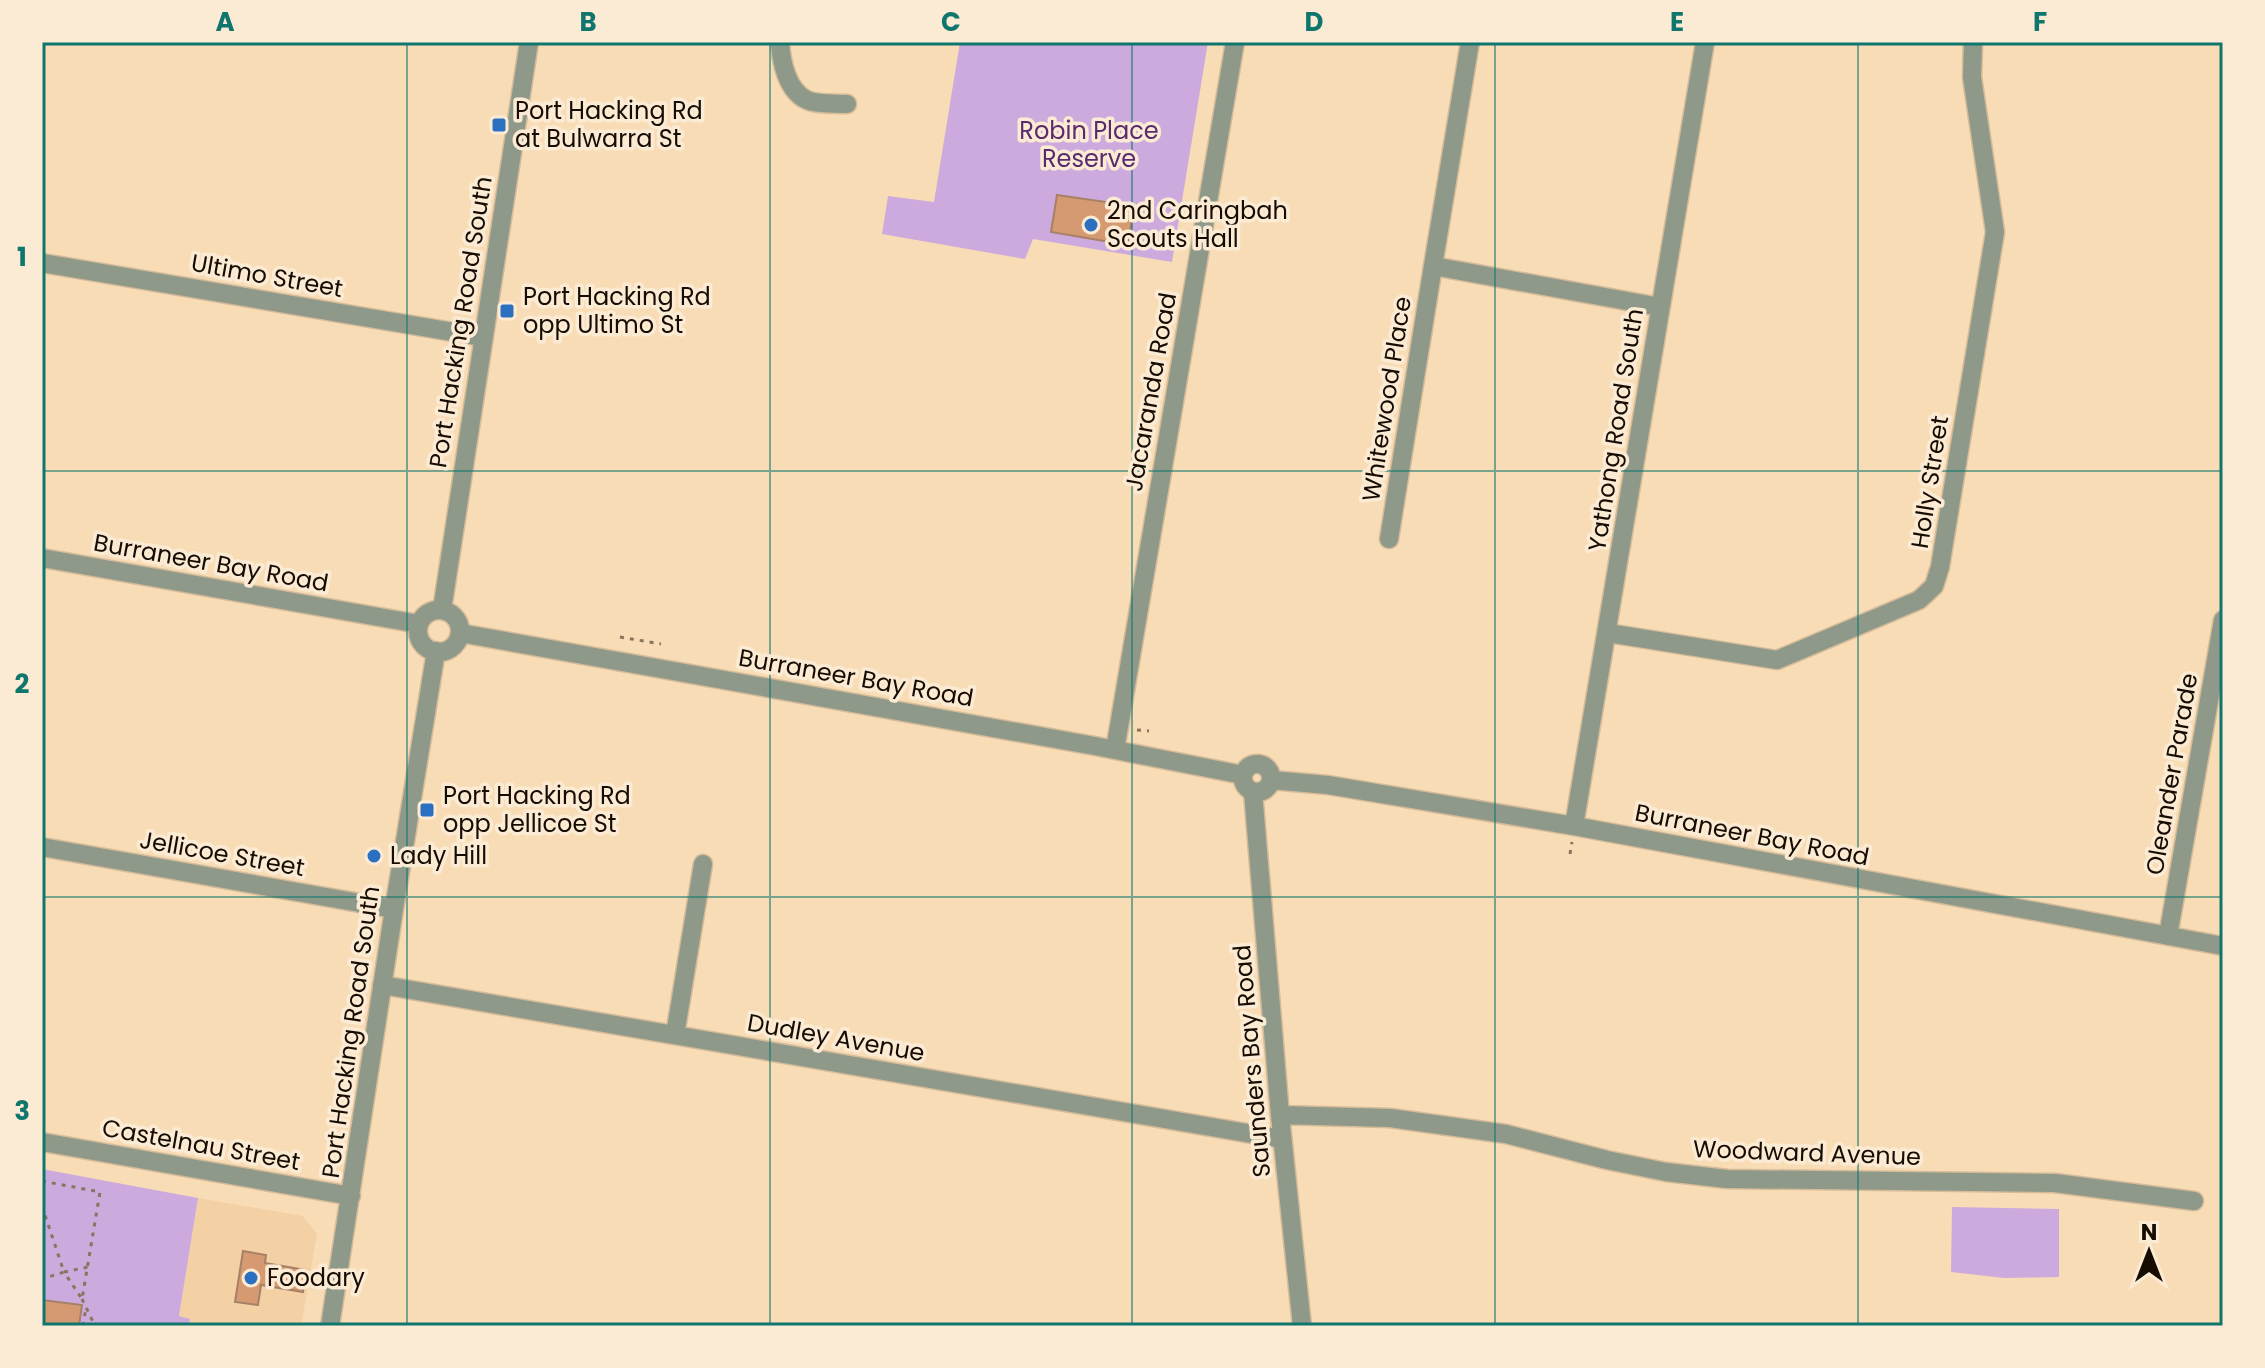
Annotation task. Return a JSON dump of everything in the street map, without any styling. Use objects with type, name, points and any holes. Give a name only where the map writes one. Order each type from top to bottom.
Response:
[{"type":"street","name":"Port Hacking Road South","points":[[442,610],[528,42]]},
{"type":"street","points":[[780,42],[781,58],[797,93],[808,101],[847,104]]},
{"type":"street","name":"Jacaranda Road","points":[[1115,750],[1235,42]]},
{"type":"street","name":"Whitewood Place","points":[[1389,539],[1470,42]]},
{"type":"street","name":"Yathong Road South","points":[[1574,826],[1705,42]]},
{"type":"street","name":"Holly Street","points":[[1608,633],[1777,660],[1919,600],[1934,586],[1940,567],[1995,232],[1972,77],[1973,42]]},
{"type":"street","name":"Ultimo Street","points":[[42,263],[483,337]]},
{"type":"street","points":[[1433,266],[1660,307]]},
{"type":"street","name":"Burraneer Bay Road","points":[[42,558],[419,624]]},
{"type":"street","points":[[442,610],[453,615],[460,633],[455,645],[436,651],[421,642],[419,624],[428,613],[442,610]]},
{"type":"street","name":"Oleander Parade","points":[[2168,936],[2223,620]]},
{"type":"street","name":"Burraneer Bay Road","points":[[460,633],[1243,775]]},
{"type":"street","name":"Port Hacking Road South","points":[[330,1326],[436,651]]},
{"type":"street","points":[[1257,764],[1269,771],[1271,780],[1263,791],[1253,792],[1243,784],[1243,775],[1248,767],[1257,764]]},
{"type":"street","name":"Burraneer Bay Road","points":[[1271,780],[1328,785],[1574,826],[2223,946]]},
{"type":"street","name":"Saunders Bay Road","points":[[1253,792],[1282,1139],[1302,1326]]},
{"type":"street","name":"Jellicoe Street","points":[[42,847],[394,909]]},
{"type":"street","points":[[675,1035],[703,864]]},
{"type":"street","name":"Dudley Avenue","points":[[382,985],[1282,1139]]},
{"type":"street","name":"Woodward Avenue","points":[[1280,1115],[1390,1118],[1506,1134],[1636,1166],[1727,1179],[2055,1183],[2194,1201]]},
{"type":"street","name":"Castelnau Street","points":[[42,1142],[351,1196]]},
{"type":"path","points":[[620,637],[661,644]]},
{"type":"path","points":[[42,1181],[100,1192],[82,1299]]},
{"type":"path","points":[[42,1206],[64,1272],[95,1326]]},
{"type":"path","points":[[42,1279],[88,1267]]},
{"type":"path","points":[[83,1326],[86,1307]]},
{"type":"shaded area","points":[[198,1198],[303,1216],[317,1234],[301,1326],[189,1326],[190,1319],[179,1317]]},
{"type":"green space","name":"Robin Place Reserve","points":[[960,42],[1208,42],[1172,262],[1033,239],[1025,259],[882,234],[888,196],[934,202]]},
{"type":"green space","points":[[42,1169],[198,1198],[179,1316],[190,1319],[189,1326],[42,1326]]},
{"type":"green space","points":[[1952,1207],[2059,1209],[2059,1277],[2004,1278],[1951,1272]]},
{"type":"building","name":"2nd Caringbah Scouts Hall","points":[[1057,195],[1134,206],[1128,245],[1051,232]]},
{"type":"building","points":[[243,1251],[266,1255],[265,1263],[306,1270],[303,1292],[261,1285],[258,1305],[235,1302]]},
{"type":"building","points":[[42,1300],[82,1305],[79,1326],[42,1326]]},
{"type":"place","name":"Port Hacking Rd at Bulwarra St","points":[[499,125]]},
{"type":"place","name":"2nd Caringbah Scouts Hall","points":[[1091,225]]},
{"type":"place","name":"Port Hacking Rd opp Ultimo St","points":[[507,311]]},
{"type":"place","name":"Port Hacking Rd opp Jellicoe St","points":[[427,810]]},
{"type":"place","name":"Lady Hill","points":[[374,856]]},
{"type":"place","name":"Foodary","points":[[251,1278]]}]
